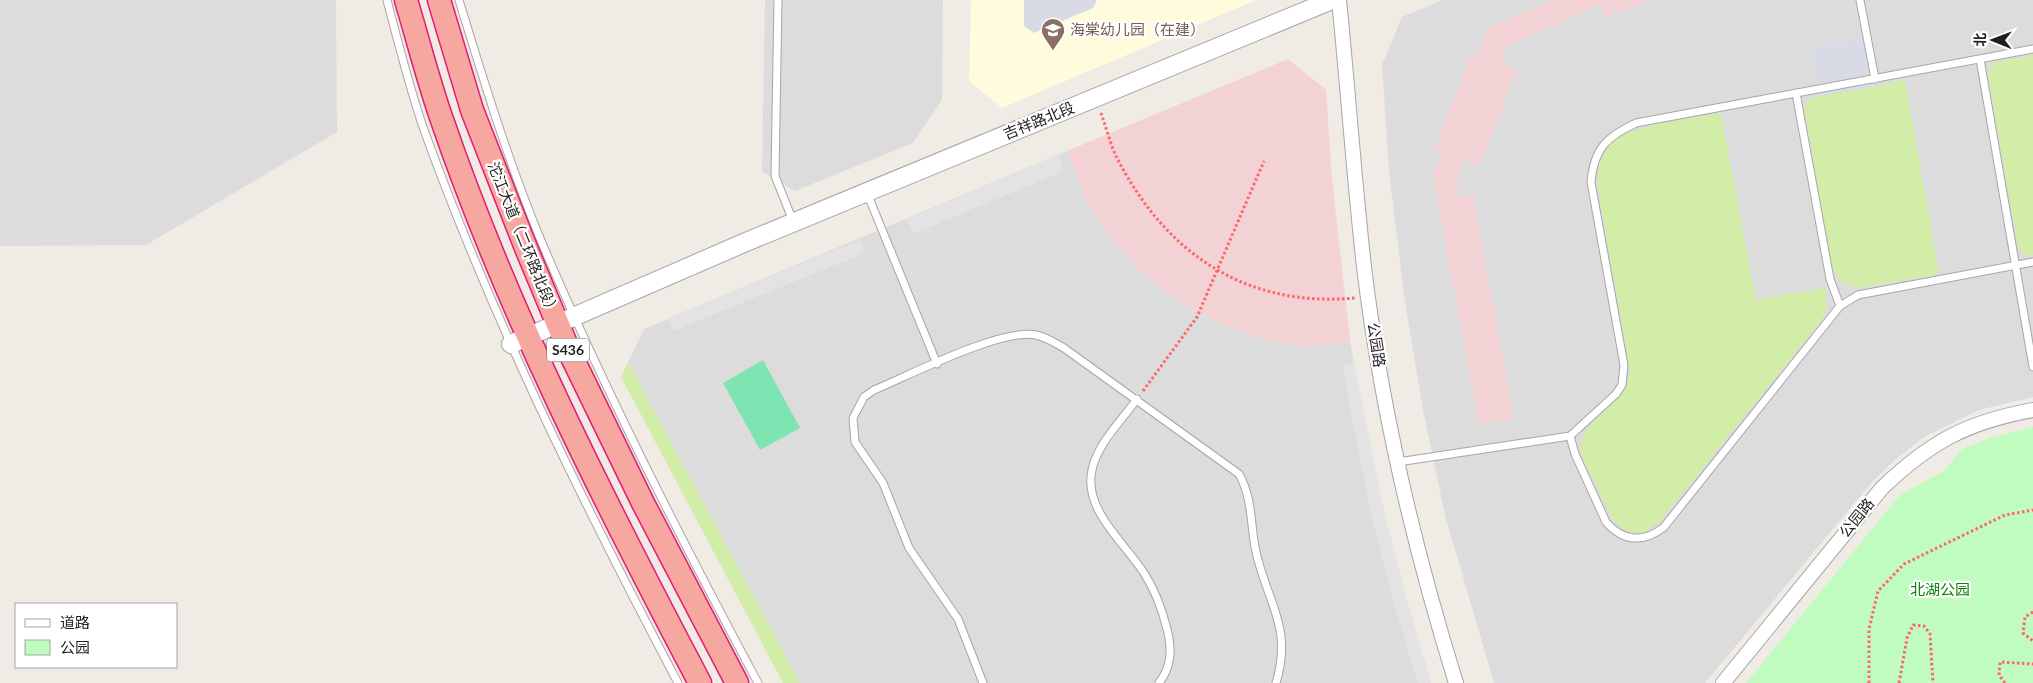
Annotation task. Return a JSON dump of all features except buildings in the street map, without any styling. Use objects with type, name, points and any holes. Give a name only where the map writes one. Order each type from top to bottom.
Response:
[{"type":"highway","name":"沱江大道（二环路北段）","points":[[406,0],[441,119],[486,238],[520,340],[700,683]]},
{"type":"highway","name":"沱江大道（二环路北段）","points":[[439,0],[472,110],[566,320],[643,503],[737,683]]},
{"type":"street","name":"吉祥路北段","points":[[520,340],[746,242],[1331,0]]},
{"type":"street","name":"公园路","points":[[1339,0],[1364,267],[1379,365],[1398,462],[1432,605],[1456,683]]},
{"type":"street","name":"公园路","points":[[1723,683],[1882,488],[1906,465],[1934,444],[1984,420],[2033,410]]},
{"type":"lane","points":[[387,0],[422,125],[468,246],[520,340],[598,531],[678,683]]},
{"type":"lane","points":[[459,0],[493,111],[542,241],[566,320],[758,683]]},
{"type":"lane","points":[[778,0],[776,176],[794,222]]},
{"type":"lane","points":[[1860,0],[1875,79]]},
{"type":"lane","points":[[1398,462],[1570,436],[1616,394],[1622,385],[1624,375],[1591,182],[1592,168],[1598,152],[1606,140],[1616,132],[1636,124],[2033,49]]},
{"type":"lane","points":[[1980,59],[2033,367]]},
{"type":"lane","points":[[1796,93],[1830,279],[1840,306]]},
{"type":"lane","points":[[867,192],[937,364]]},
{"type":"lane","points":[[1570,436],[1575,454],[1606,522],[1614,531],[1634,539],[1655,534],[1664,527],[1840,306],[1858,295],[2033,262]]},
{"type":"lane","points":[[983,683],[958,618],[909,548],[883,483],[855,442],[852,430],[853,418],[864,397],[874,390],[995,339],[1009,336],[1035,335],[1064,348],[1226,463],[1238,474],[1246,487],[1250,502],[1256,551],[1280,626],[1281,660],[1276,683]]},
{"type":"lane","points":[[1137,399],[1097,455],[1091,471],[1092,487],[1094,500],[1103,517],[1144,573],[1160,605],[1170,643],[1171,658],[1166,674],[1159,683]]},
{"type":"path","points":[[1095,98],[1115,154],[1145,205],[1177,241],[1217,270],[1245,284],[1300,299],[1332,300],[1359,297]]},
{"type":"path","points":[[1137,399],[1197,317],[1264,161]]},
{"type":"path","points":[[1869,683],[1869,629],[1878,591],[1884,584],[1904,564],[2006,515],[2033,510]]},
{"type":"path","points":[[2033,612],[2025,617],[2023,633],[2033,641]]},
{"type":"path","points":[[1899,683],[1907,638],[1913,625],[1924,626],[1930,634],[1933,683]]},
{"type":"path","points":[[2005,683],[1999,675],[2000,662],[2033,664]]},
{"type":"shaded area","points":[[0,0],[336,0],[337,132],[146,245],[0,246]]},
{"type":"shaded area","points":[[765,0],[943,0],[942,100],[913,143],[795,191],[762,171]]},
{"type":"shaded area","name":"海棠幼儿园（在建）","points":[[971,0],[1256,0],[1002,108],[969,81]]},
{"type":"shaded area","points":[[1024,0],[1097,0],[1093,8],[1034,33],[1024,26]]},
{"type":"shaded area","points":[[1443,0],[2033,0],[2033,397],[1979,410],[1926,436],[1898,457],[1871,483],[1705,683],[1494,683],[1445,515],[1423,410],[1404,295],[1389,171],[1382,65],[1402,17]]},
{"type":"shaded area","points":[[1552,0],[1643,0],[1645,3],[1605,17],[1600,5],[1507,46],[1501,63],[1517,70],[1480,166],[1464,160],[1456,177],[1460,197],[1473,195],[1514,418],[1479,425],[1433,176],[1442,152],[1435,149],[1472,52],[1478,54],[1488,28]]},
{"type":"shaded area","points":[[1874,37],[1883,85],[1821,96],[1812,48]]},
{"type":"shaded area","points":[[1288,59],[1326,90],[1332,180],[1350,341],[1303,347],[1266,340],[1226,326],[1195,311],[1166,292],[1138,269],[1112,240],[1088,204],[1067,151]]},
{"type":"shaded area","points":[[1067,151],[1088,204],[1138,269],[1166,292],[1195,311],[1226,326],[1303,347],[1350,341],[1363,415],[1384,512],[1408,605],[1431,683],[800,683],[628,362],[644,329]]},
{"type":"shaded area","points":[[1057,155],[1064,171],[913,234],[907,219]]},
{"type":"shaded area","points":[[860,240],[865,253],[673,331],[668,318]]},
{"type":"shaded area","points":[[1354,362],[1384,512],[1408,605],[1431,683],[1418,683],[1395,608],[1371,515],[1342,365]]},
{"type":"green space","points":[[2033,55],[2033,255],[2023,254],[2018,246],[1988,75],[1993,63]]},
{"type":"green space","points":[[1905,80],[1939,274],[1858,288],[1841,281],[1832,267],[1804,106],[1811,98]]},
{"type":"green space","points":[[1721,113],[1756,300],[1826,288],[1826,311],[1820,322],[1661,520],[1643,533],[1627,532],[1621,528],[1610,513],[1581,450],[1582,439],[1587,430],[1620,395],[1627,384],[1630,372],[1597,182],[1600,166],[1603,156],[1611,143],[1620,136],[1647,126]]},
{"type":"green space","points":[[763,360],[800,428],[760,450],[723,383]]},
{"type":"green space","points":[[628,362],[800,683],[783,683],[621,377]]},
{"type":"green space","name":"北湖公园","points":[[2033,427],[2033,683],[1746,683],[1900,495],[1944,471],[1961,450],[1988,438]]},
{"type":"place","name":"海棠幼儿园（在建）","points":[[1053,51]]}]
